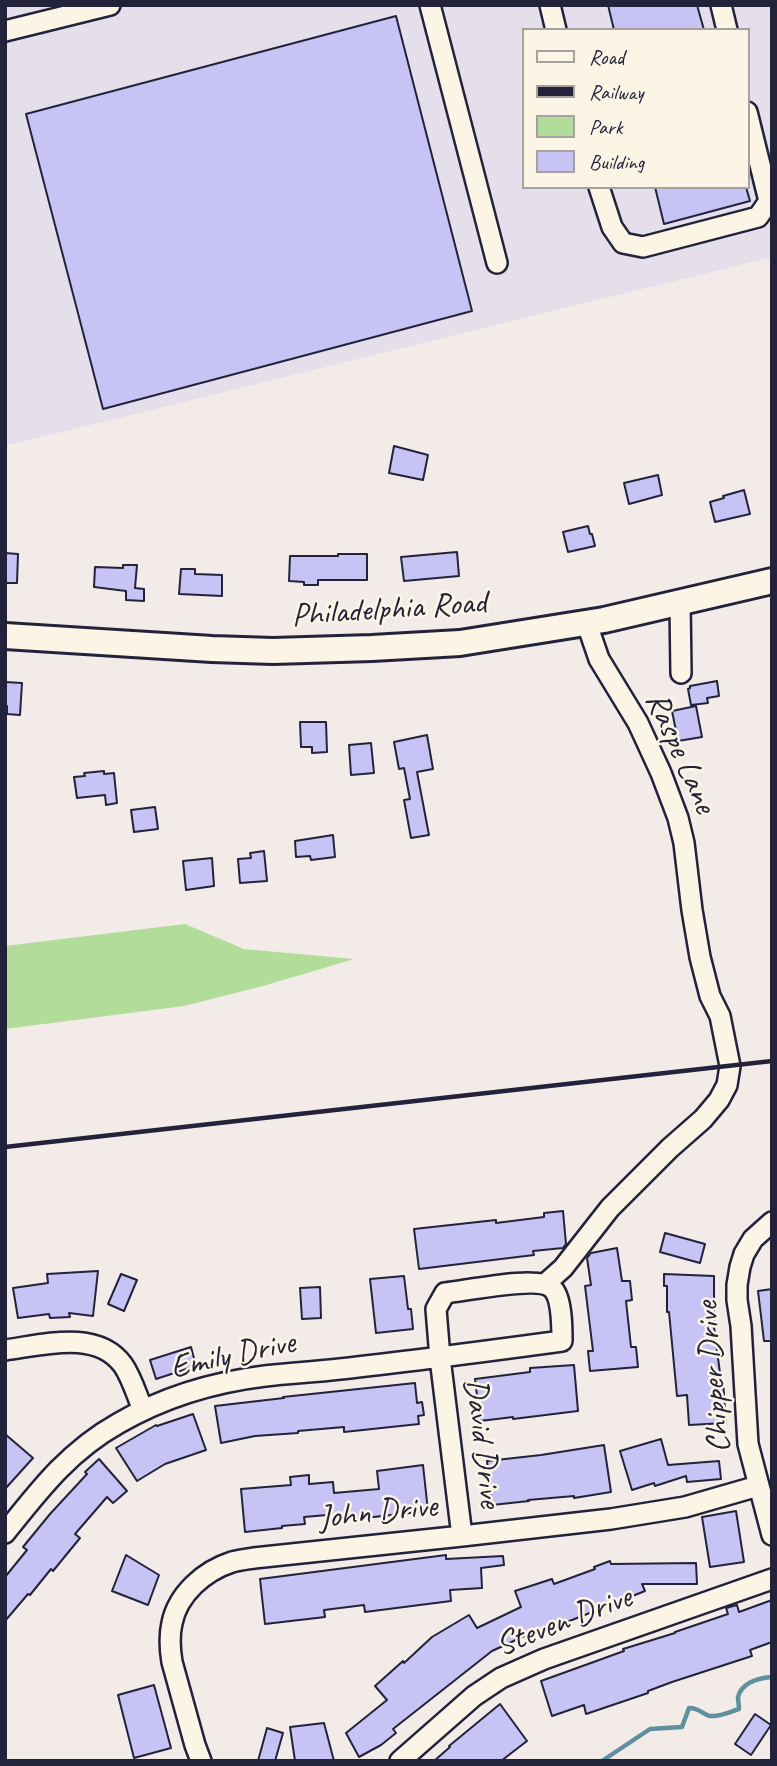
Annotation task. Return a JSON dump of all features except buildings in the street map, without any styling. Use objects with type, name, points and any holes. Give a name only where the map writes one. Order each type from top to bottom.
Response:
[{"type":"main road","name":"Philadelphia Road","points":[[5,636],[212,649],[321,650],[460,643],[587,624],[772,580]]},
{"type":"street","points":[[5,31],[110,5]]},
{"type":"street","points":[[430,5],[497,263]]},
{"type":"street","points":[[550,5],[556,28]]},
{"type":"street","points":[[721,5],[727,28]]},
{"type":"street","points":[[600,189],[612,227],[623,243],[643,247],[758,218],[769,201],[749,121]]},
{"type":"street","points":[[680,603],[681,673]]},
{"type":"street","name":"Raspe Lane","points":[[545,1284],[563,1268],[610,1208],[703,1119],[719,1100],[727,1085],[730,1066],[720,1016],[710,996],[699,957],[684,843],[678,818],[638,723],[599,659],[587,624]]},
{"type":"street","name":"Chipper Drive","points":[[772,1222],[753,1239],[744,1254],[737,1284],[748,1444],[772,1535]]},
{"type":"street","name":"David Drive","points":[[440,1358],[562,1341],[558,1296],[545,1284],[522,1283],[445,1293],[436,1309],[440,1358],[462,1536]]},
{"type":"street","points":[[5,1349],[83,1342],[107,1350],[116,1356],[125,1368],[143,1410]]},
{"type":"street","name":"Emily Drive","points":[[5,1533],[42,1486],[72,1456],[117,1424],[143,1410],[205,1387],[254,1378],[440,1358]]},
{"type":"street","name":"John Drive","points":[[201,1761],[176,1681],[170,1649],[171,1624],[176,1610],[193,1585],[204,1576],[232,1562],[611,1518],[685,1507],[758,1486]]},
{"type":"street","name":"Steven Drive","points":[[400,1761],[474,1696],[501,1678],[544,1659],[772,1579]]},
{"type":"shaded area","points":[[5,5],[772,5],[772,257],[5,446]]},
{"type":"green space","points":[[185,924],[244,949],[354,959],[184,1006],[5,1029],[5,946]]},
{"type":"waterway","points":[[602,1761],[650,1729],[682,1727],[689,1708],[714,1716],[739,1709],[738,1697],[747,1684],[772,1677]]},
{"type":"railway","points":[[5,1147],[772,1061]]}]
